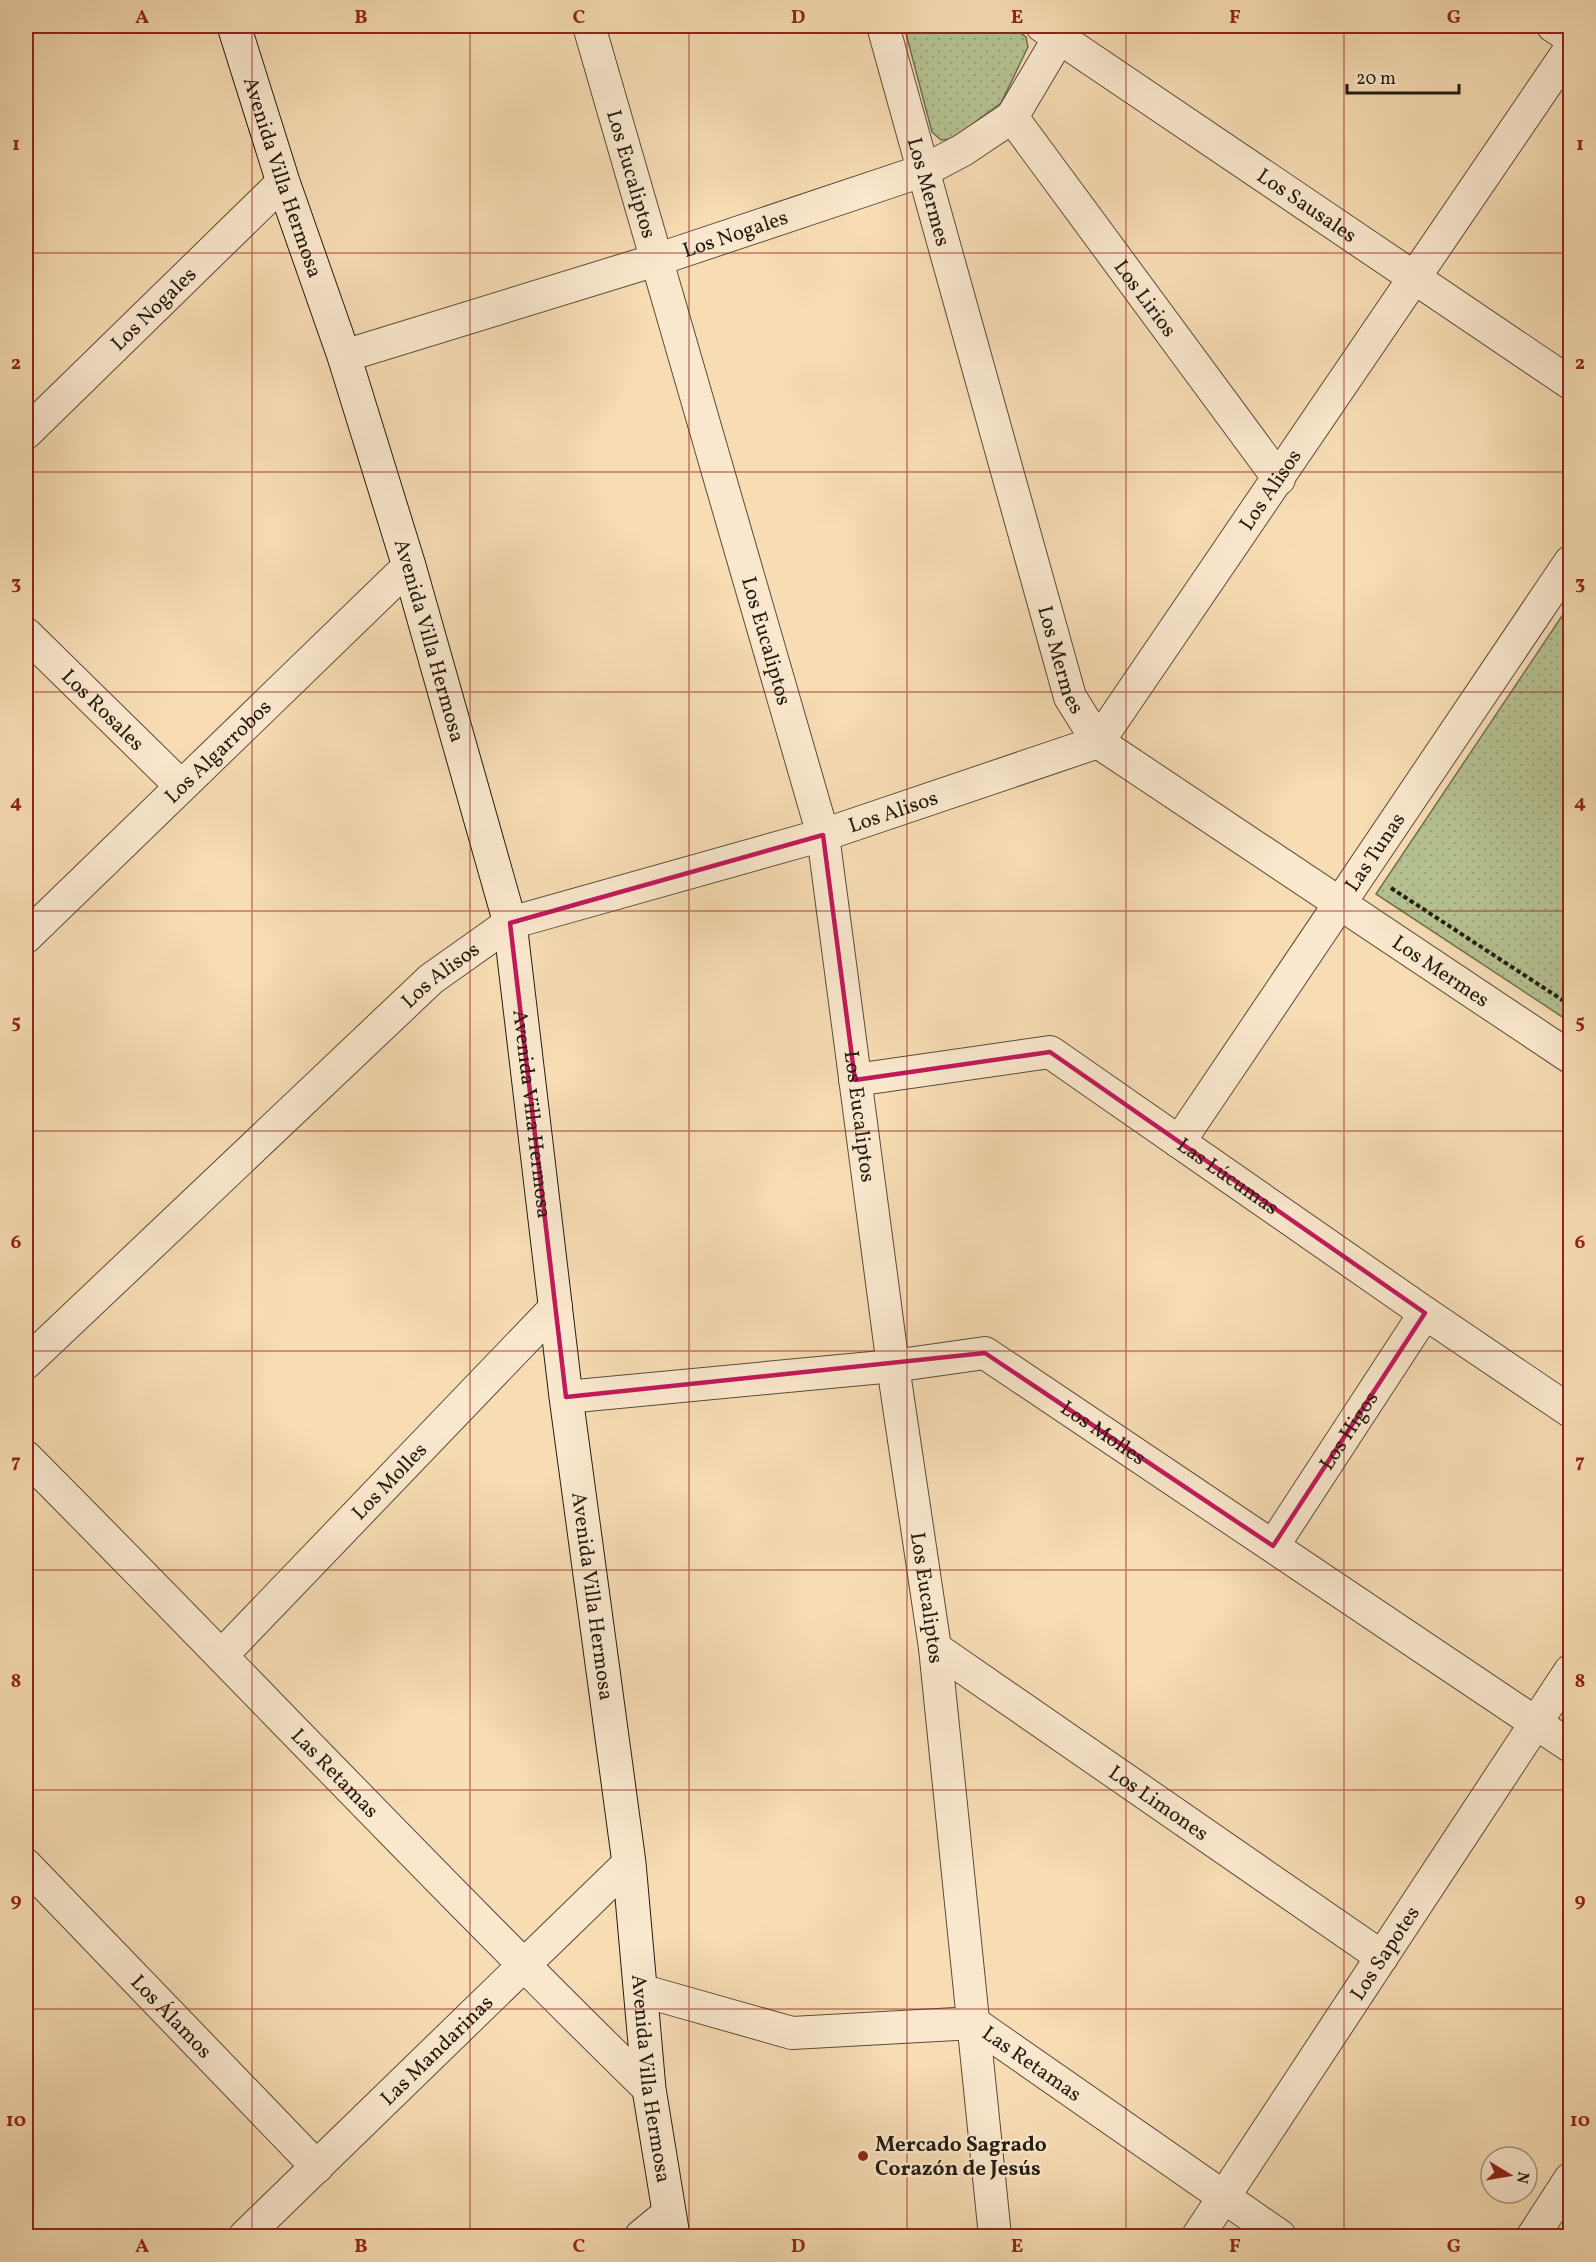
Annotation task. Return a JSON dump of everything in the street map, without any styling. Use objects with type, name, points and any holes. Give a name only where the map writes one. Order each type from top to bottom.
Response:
[{"type":"main road","name":"Avenida Villa Hermosa","points":[[234,26],[283,182],[344,356],[409,566],[510,923],[566,1397],[629,1863],[649,2088],[671,2225]]},
{"type":"street","name":"Los Eucaliptos","points":[[589,26],[823,835],[893,1366],[935,1648],[995,2236]]},
{"type":"street","name":"Los Mermes","points":[[883,26],[925,170],[1070,697],[1098,742],[1570,1057]]},
{"type":"street","points":[[1553,26],[1570,38]]},
{"type":"street","name":"Los Nogales","points":[[344,356],[656,260],[925,170],[963,150],[1012,117],[1056,29]]},
{"type":"street","name":"Los Sausales","points":[[1056,29],[1570,383]]},
{"type":"street","name":"Los Alisos","points":[[26,1363],[430,979],[510,923],[823,835],[1098,742],[1417,277],[1570,49]]},
{"type":"street","name":"Los Lirios","points":[[1012,117],[1279,479]]},
{"type":"street","name":"Los Nogales","points":[[26,433],[283,182]]},
{"type":"street","name":"Las Tunas","points":[[1179,1142],[1570,562]]},
{"type":"street","name":"Los Algarrobos","points":[[26,936],[409,566]]},
{"type":"street","name":"Los Rosales","points":[[26,634],[181,786]]},
{"type":"street","name":"Las Lúcumas","points":[[855,1080],[1050,1052],[1425,1314],[1570,1411]]},
{"type":"street","name":"Los Molles","points":[[223,1654],[556,1307]]},
{"type":"street","name":"Los Higos","points":[[1272,1546],[1425,1314]]},
{"type":"street","name":"Los Molles","points":[[566,1397],[893,1366],[985,1353],[1570,1746]]},
{"type":"street","name":"Las Retamas","points":[[26,1456],[223,1654],[523,1966],[649,2088]]},
{"type":"street","name":"Los Limones","points":[[935,1648],[1382,1958]]},
{"type":"street","name":"Los Sapotes","points":[[1198,2236],[1570,1671]]},
{"type":"street","name":"Las Mandarinas","points":[[245,2236],[629,1863]]},
{"type":"street","name":"Los Álamos","points":[[26,1866],[317,2167]]},
{"type":"street","name":"Las Retamas","points":[[640,1990],[792,2033],[974,2023],[1280,2236]]},
{"type":"street","points":[[1533,2236],[1570,2179]]},
{"type":"street","points":[[641,2236],[671,2225]]},
{"type":"path","points":[[1386,884],[1570,1005]]},
{"type":"highlighted area","points":[[823,835],[855,1080],[1050,1052],[1425,1313],[1273,1546],[985,1353],[566,1397],[510,923]]},
{"type":"green space","points":[[904,26],[1010,26],[1026,37],[1028,47],[1001,103],[952,139],[941,140],[932,132]]},
{"type":"green space","points":[[1570,604],[1570,1022],[1376,894]]},
{"type":"place","name":"Mercado Sagrado Corazón de Jesús","points":[[863,2156]]}]
